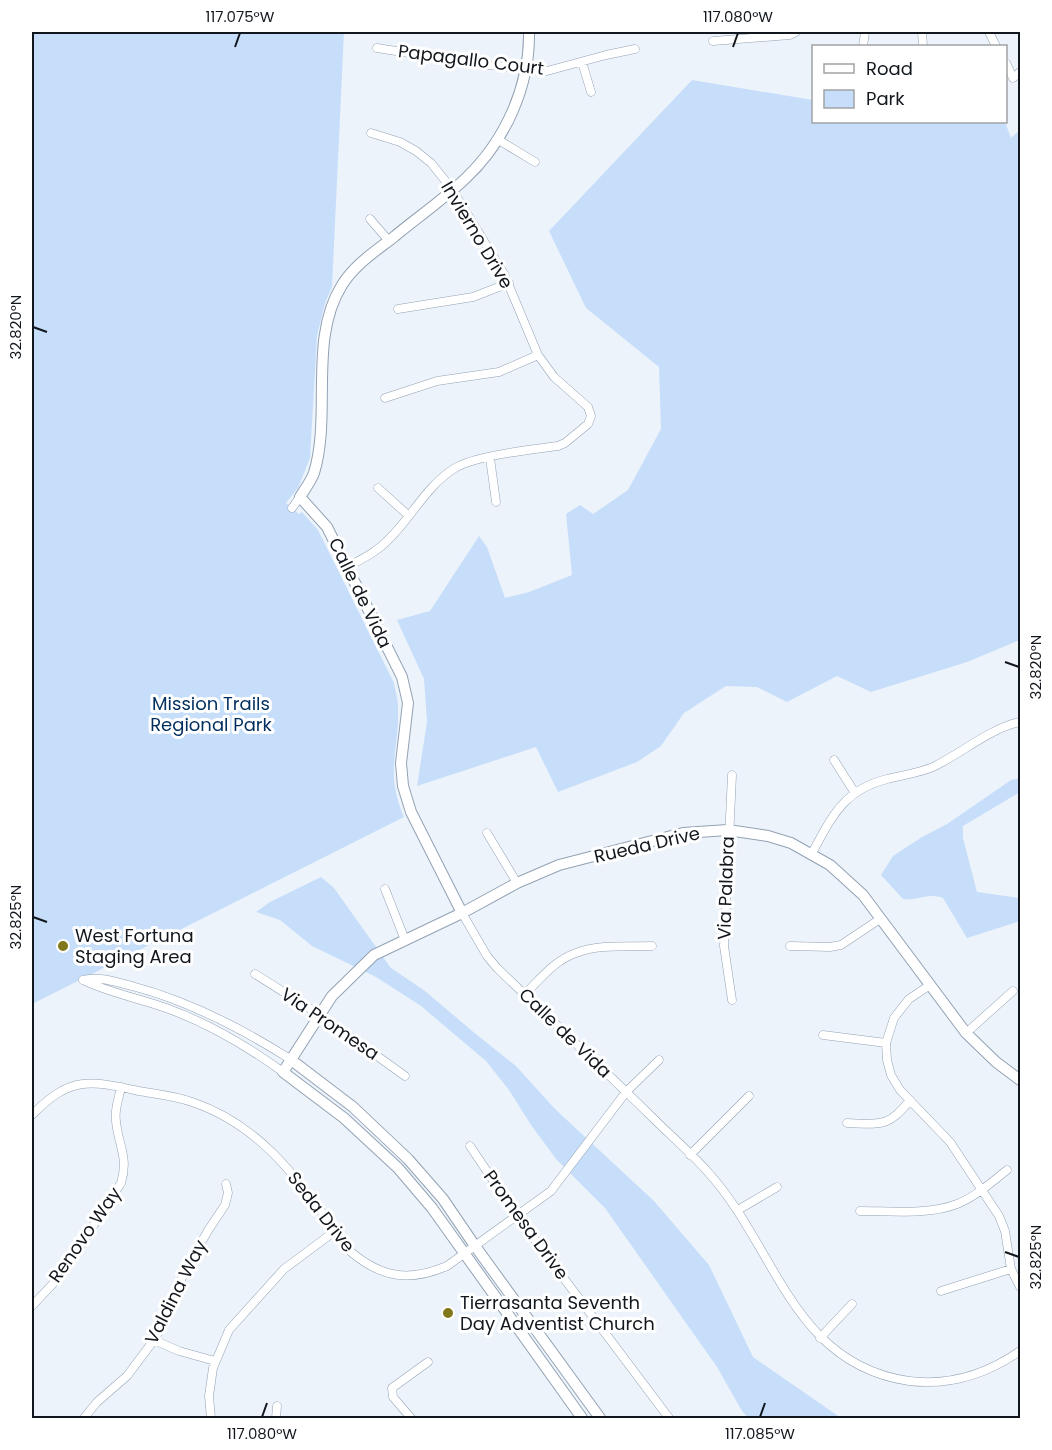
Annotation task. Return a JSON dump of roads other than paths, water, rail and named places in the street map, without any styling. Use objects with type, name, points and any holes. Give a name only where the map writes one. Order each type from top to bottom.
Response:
[{"type":"street","points":[[292,508],[313,475],[319,452],[326,334],[334,302],[356,266],[466,178],[497,139],[509,122],[526,70],[529,32]]},
{"type":"street","points":[[713,41],[796,32]]},
{"type":"street","name":"Papagallo Court","points":[[377,48],[478,64],[547,71],[635,49]]},
{"type":"street","points":[[582,62],[591,92]]},
{"type":"street","points":[[1007,67],[1013,78],[1020,72]]},
{"type":"street","name":"Invierno Drive","points":[[371,133],[400,142],[416,151],[431,163],[452,189],[508,283],[538,355],[554,377],[588,407],[591,416],[588,424],[558,446],[490,458]]},
{"type":"street","points":[[497,139],[535,162]]},
{"type":"street","points":[[370,219],[389,241]]},
{"type":"street","points":[[398,309],[473,297],[508,283]]},
{"type":"street","points":[[385,398],[437,381],[499,372],[538,355]]},
{"type":"street","points":[[347,567],[371,555],[389,539],[440,480],[455,468],[474,460],[490,458],[496,502]]},
{"type":"street","points":[[378,488],[409,516]]},
{"type":"street","name":"Calle de Vida","points":[[300,497],[327,527],[402,677],[408,703],[401,764],[407,801],[462,913],[487,956],[706,1170],[738,1210],[801,1315],[820,1338],[847,1359],[892,1378],[938,1382],[969,1377],[1003,1363],[1020,1351]]},
{"type":"street","points":[[812,853],[834,813],[855,793],[875,782],[932,768],[1003,726],[1020,722]]},
{"type":"street","points":[[834,760],[855,793]]},
{"type":"street","name":"Via Palabra","points":[[732,775],[724,946],[732,1000]]},
{"type":"street","name":"Rueda Drive","points":[[283,1072],[332,996],[355,971],[374,955],[559,865],[682,833],[728,830],[768,836],[791,843],[812,853],[846,878],[863,895],[966,1033],[996,1062],[1020,1080]]},
{"type":"street","points":[[487,832],[517,884]]},
{"type":"street","points":[[385,889],[405,939]]},
{"type":"street","points":[[790,946],[841,945],[880,919]]},
{"type":"street","points":[[525,994],[548,971],[576,952],[594,948],[652,945]]},
{"type":"street","name":"Via Promesa","points":[[255,974],[320,1015],[405,1076]]},
{"type":"street","points":[[582,1419],[432,1208],[398,1168],[344,1118],[263,1057],[202,1024],[168,1009],[83,980],[100,977],[177,1000],[221,1020],[290,1059],[353,1107],[408,1159],[443,1199],[474,1246],[600,1419]]},
{"type":"street","points":[[930,985],[909,999],[894,1018],[886,1043],[886,1060],[891,1075],[900,1090],[950,1142],[982,1190],[1005,1231],[1011,1269],[1020,1287]]},
{"type":"street","points":[[966,1033],[1013,991]]},
{"type":"street","points":[[823,1035],[886,1043]]},
{"type":"street","name":"Seda Drive","points":[[32,1115],[48,1099],[66,1088],[78,1084],[99,1083],[190,1102],[217,1112],[250,1132],[280,1160],[351,1252],[379,1271],[406,1277],[432,1273],[447,1266],[551,1191],[626,1092],[659,1060]]},
{"type":"street","name":"Renovo Way","points":[[32,1306],[62,1274],[121,1183],[125,1169],[124,1156],[115,1120],[122,1087]]},
{"type":"street","points":[[690,1155],[749,1095]]},
{"type":"street","points":[[847,1123],[885,1123],[900,1114],[910,1100]]},
{"type":"street","name":"Promesa Drive","points":[[470,1146],[518,1216],[669,1419]]},
{"type":"street","points":[[860,1211],[929,1210],[957,1204],[982,1190],[1007,1170]]},
{"type":"street","name":"Valdina Way","points":[[84,1419],[97,1402],[127,1376],[154,1340],[165,1320],[185,1270],[208,1229],[225,1205],[228,1193],[226,1184]]},
{"type":"street","points":[[738,1210],[777,1187]]},
{"type":"street","points":[[211,1419],[209,1396],[215,1361],[235,1322],[284,1269],[335,1231]]},
{"type":"street","points":[[941,1291],[1011,1269]]},
{"type":"street","points":[[820,1338],[852,1304]]},
{"type":"street","points":[[154,1340],[179,1351],[215,1361]]},
{"type":"street","points":[[411,1419],[393,1397],[392,1388],[428,1362]]},
{"type":"street","points":[[276,1419],[277,1406]]},
{"type":"place","name":"West Fortuna Staging Area","points":[[63,946]]},
{"type":"place","name":"Tierrasanta Seventh Day Adventist Church","points":[[448,1313]]},
{"type":"park label","name":"Mission Trails Regional Park","points":[[211,714]]}]
